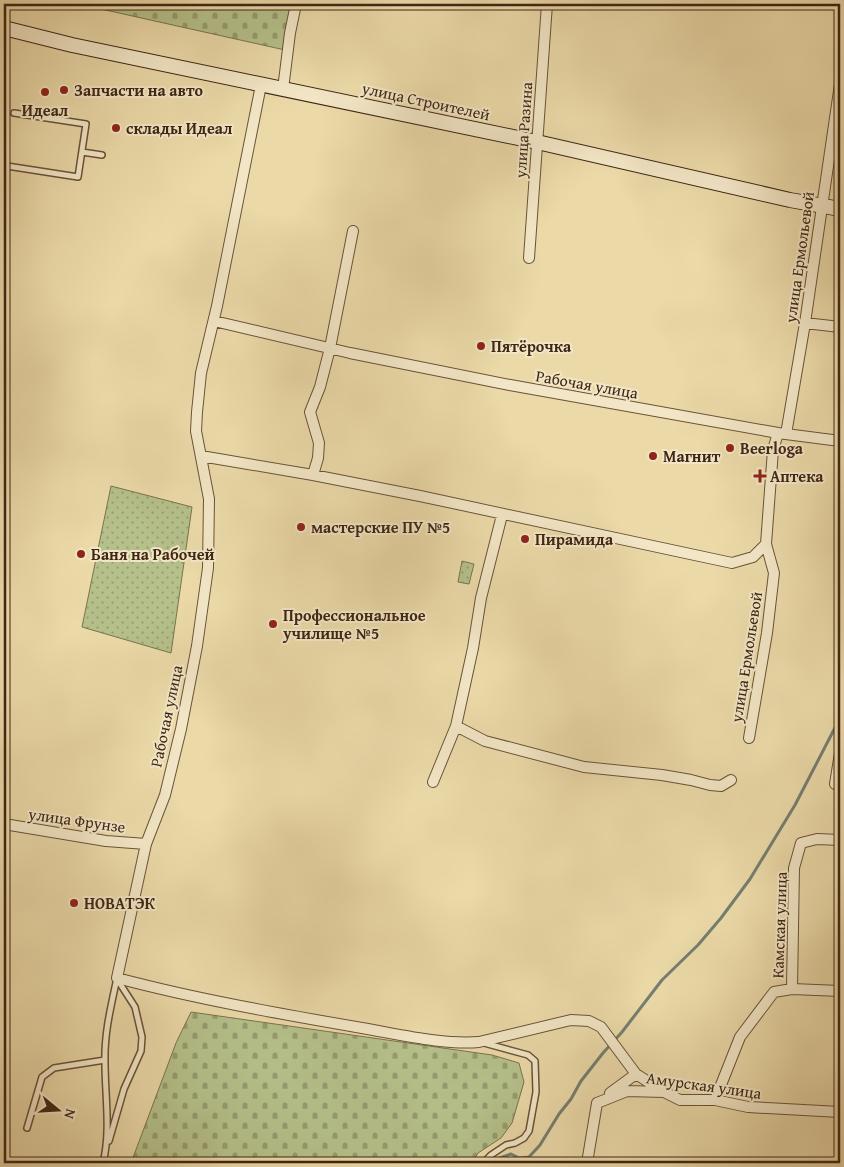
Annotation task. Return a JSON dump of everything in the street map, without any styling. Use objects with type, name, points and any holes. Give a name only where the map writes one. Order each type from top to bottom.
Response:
[{"type":"street","points":[[283,89],[296,4]]},
{"type":"street","name":"улица Разина","points":[[529,258],[547,4]]},
{"type":"street","name":"улица Строителей","points":[[4,28],[72,45],[537,142],[821,207],[840,209]]},
{"type":"street","name":"улица Ермольевой","points":[[749,738],[767,633],[774,573],[766,544],[773,450],[782,433],[805,323],[840,84]]},
{"type":"street","name":"Рабочая улица","points":[[117,978],[146,844],[165,795],[181,729],[197,646],[208,568],[209,499],[196,431],[201,373],[214,321],[260,85]]},
{"type":"street","points":[[313,475],[318,458],[319,443],[310,412],[320,387],[330,348],[353,231]]},
{"type":"street","name":"Рабочая улица","points":[[214,321],[510,386],[782,433],[840,441]]},
{"type":"street","points":[[805,323],[840,327]]},
{"type":"street","points":[[200,456],[313,475],[732,563],[753,557],[766,544]]},
{"type":"street","points":[[433,782],[456,726],[474,648],[481,598],[502,515]]},
{"type":"street","points":[[456,726],[485,741],[584,767],[662,775],[721,786],[731,780]]},
{"type":"street","points":[[835,784],[840,752]]},
{"type":"street","name":"улица Фрунзе","points":[[4,824],[106,841],[146,844]]},
{"type":"street","name":"Камская улица","points":[[792,989],[794,868],[801,843],[817,839],[840,840]]},
{"type":"street","points":[[117,978],[330,1022],[466,1043],[478,1042],[571,1020],[589,1021],[601,1027],[636,1074],[664,1092]]},
{"type":"street","points":[[715,1100],[740,1037],[774,992],[792,989],[840,991]]},
{"type":"street","points":[[586,1163],[597,1103],[636,1074]]},
{"type":"street","name":"Амурская улица","points":[[597,1103],[627,1091],[664,1092],[680,1100],[715,1100],[748,1107],[840,1112]]},
{"type":"lane","points":[[6,171],[6,166],[78,177],[86,124],[14,113]]},
{"type":"lane","points":[[82,152],[102,155]]},
{"type":"lane","points":[[107,1146],[105,1060],[108,1017],[117,978]]},
{"type":"lane","points":[[103,1163],[124,1089],[141,1051],[142,1037],[135,1007],[117,978]]},
{"type":"lane","points":[[478,1042],[528,1055],[535,1061],[536,1092],[529,1131],[524,1138],[491,1155],[483,1163]]},
{"type":"lane","points":[[27,1128],[42,1077],[54,1068],[105,1060]]},
{"type":"green space","points":[[84,4],[293,4],[285,50]]},
{"type":"green space","points":[[111,486],[192,507],[171,653],[82,627]]},
{"type":"green space","points":[[462,561],[474,564],[469,584],[458,582]]},
{"type":"green space","points":[[191,1012],[492,1055],[519,1063],[524,1082],[512,1123],[501,1138],[478,1153],[472,1163],[131,1163],[176,1043]]},
{"type":"waterway","points":[[493,1163],[497,1159],[511,1154],[519,1158],[529,1157],[540,1145],[581,1081],[603,1053],[622,1032],[662,980],[698,945],[721,918],[750,879],[795,805],[840,718]]},
{"type":"place","name":"Запчасти на авто","points":[[64,90]]},
{"type":"place","name":"Идеал","points":[[45,92]]},
{"type":"place","name":"склады Идеал","points":[[116,128]]},
{"type":"place","name":"Пятёрочка","points":[[481,346]]},
{"type":"place","name":"Beerloga","points":[[730,448]]},
{"type":"place","name":"Магнит","points":[[653,456]]},
{"type":"place","name":"Аптека","points":[[760,476]]},
{"type":"place","name":"мастерские ПУ №5","points":[[301,527]]},
{"type":"place","name":"Пирамида","points":[[525,539]]},
{"type":"place","name":"Баня на Рабочей","points":[[81,554]]},
{"type":"place","name":"Профессиональное училище №5","points":[[273,624]]},
{"type":"place","name":"НОВАТЭК","points":[[74,903]]}]
